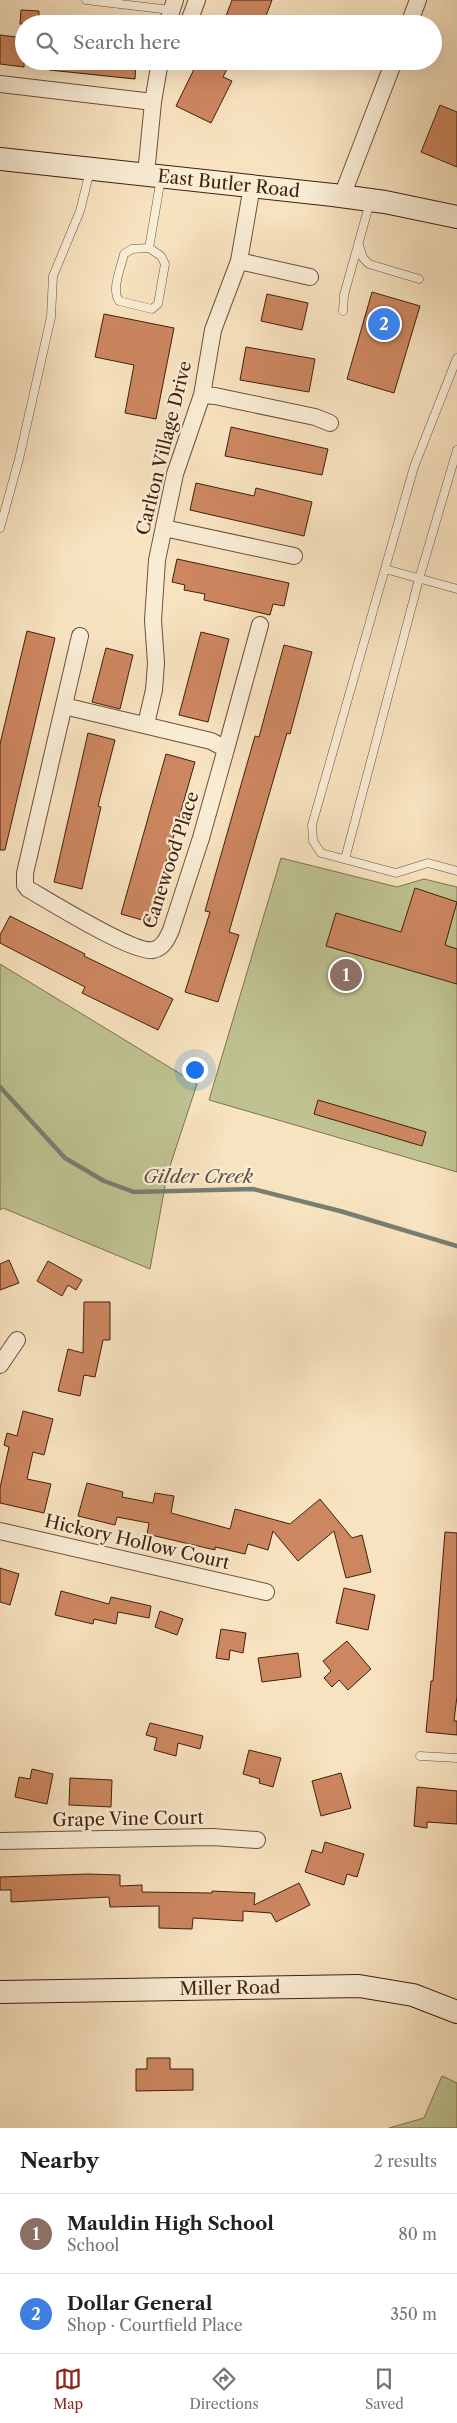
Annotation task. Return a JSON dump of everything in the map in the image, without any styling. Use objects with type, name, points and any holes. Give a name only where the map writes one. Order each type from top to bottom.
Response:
[{"type":"street","points":[[191,15],[197,0]]},
{"type":"street","points":[[412,15],[418,0]]},
{"type":"street","points":[[154,175],[153,102],[158,70]]},
{"type":"street","points":[[153,102],[167,70]]},
{"type":"street","points":[[342,196],[391,70]]},
{"type":"street","points":[[0,84],[153,102]]},
{"type":"street","name":"East Butler Road","points":[[0,159],[342,196],[457,216]]},
{"type":"street","name":"Carlton Village Drive","points":[[146,724],[154,681],[155,576],[164,528],[176,474],[202,395],[213,330],[239,260],[252,186]]},
{"type":"street","points":[[239,260],[310,277]]},
{"type":"street","points":[[202,395],[215,396],[315,417],[330,423]]},
{"type":"street","points":[[164,528],[294,556]]},
{"type":"street","name":"Canewood Place","points":[[80,636],[25,872],[24,885],[28,890],[78,918],[141,949],[159,948],[166,941],[171,930],[201,838],[260,625]]},
{"type":"street","points":[[64,706],[211,741],[226,749]]},
{"type":"street","points":[[0,1364],[17,1340]]},
{"type":"street","name":"Hickory Hollow Court","points":[[0,1531],[266,1592]]},
{"type":"street","name":"Grape Vine Court","points":[[0,1841],[212,1837],[257,1840]]},
{"type":"street","name":"Miller Road","points":[[0,1992],[359,1986],[413,1995],[457,2012]]},
{"type":"lane","points":[[86,0],[171,11]]},
{"type":"lane","points":[[0,528],[19,459],[51,317],[53,276],[80,212],[90,169]]},
{"type":"lane","points":[[149,248],[154,175]]},
{"type":"lane","points":[[343,311],[344,295],[370,200]]},
{"type":"lane","points":[[359,245],[363,258],[369,264],[419,279]]},
{"type":"lane","points":[[149,248],[161,256],[165,264],[158,304],[152,309],[119,302],[116,296],[116,289],[124,254],[132,249],[149,248]]},
{"type":"lane","points":[[457,358],[414,467],[312,825],[312,841],[321,852],[396,873],[428,863],[457,871]]},
{"type":"lane","points":[[345,859],[419,579],[457,450]]},
{"type":"lane","points":[[385,569],[457,589]]},
{"type":"lane","points":[[420,1756],[457,1758]]},
{"type":"green space","points":[[281,858],[397,887],[424,879],[457,887],[457,1172],[209,1100]]},
{"type":"green space","points":[[0,964],[197,1084],[167,1175],[150,1269],[3,1208],[0,1210]]},
{"type":"green space","points":[[442,2076],[457,2083],[457,2128],[389,2128],[424,2118]]},
{"type":"building","points":[[232,0],[272,0],[266,15],[226,15]]},
{"type":"building","points":[[21,10],[39,11],[39,15],[21,15]]},
{"type":"building","points":[[0,35],[15,37],[15,66],[0,64]]},
{"type":"building","points":[[49,70],[136,70],[135,79]]},
{"type":"building","points":[[194,70],[226,70],[223,77],[232,81],[211,123],[176,106]]},
{"type":"building","points":[[440,105],[457,112],[457,167],[421,152]]},
{"type":"building","points":[[372,292],[420,306],[394,393],[347,379]]},
{"type":"building","points":[[267,294],[308,303],[302,330],[261,321]]},
{"type":"building","points":[[104,314],[174,328],[156,419],[125,413],[134,365],[95,357]]},
{"type":"building","points":[[246,347],[315,359],[309,392],[240,380]]},
{"type":"building","points":[[231,427],[328,449],[322,475],[225,456]]},
{"type":"building","points":[[196,483],[254,496],[256,488],[312,502],[304,536],[190,510]]},
{"type":"building","points":[[177,559],[289,583],[284,606],[273,604],[270,615],[204,600],[205,594],[184,590],[185,585],[172,582]]},
{"type":"building","points":[[27,631],[55,638],[5,850],[0,850],[0,744]]},
{"type":"building","points":[[201,632],[229,639],[208,722],[179,715]]},
{"type":"building","points":[[284,645],[312,652],[290,734],[287,733],[229,932],[239,935],[218,1002],[185,992],[210,912],[205,911],[255,736],[259,737]]},
{"type":"building","points":[[106,648],[133,655],[120,709],[92,702]]},
{"type":"building","points":[[88,733],[115,740],[98,806],[101,807],[82,889],[54,882]]},
{"type":"building","points":[[166,754],[195,762],[149,922],[121,914]]},
{"type":"building","points":[[415,888],[457,902],[445,945],[457,949],[457,984],[326,946],[336,913],[401,932]]},
{"type":"building","points":[[10,916],[85,954],[84,956],[173,999],[158,1030],[82,993],[85,987],[0,943],[0,935]]},
{"type":"building","points":[[318,1100],[426,1132],[422,1146],[314,1114]]},
{"type":"building","points":[[9,1260],[19,1283],[0,1290],[0,1264]]},
{"type":"building","points":[[48,1261],[82,1280],[76,1290],[68,1285],[62,1296],[37,1281]]},
{"type":"building","points":[[84,1302],[110,1302],[110,1340],[103,1340],[95,1377],[84,1375],[80,1396],[58,1391],[68,1349],[83,1353]]},
{"type":"building","points":[[23,1411],[53,1419],[44,1455],[33,1452],[27,1479],[51,1484],[44,1513],[0,1503],[0,1488],[9,1447],[4,1445],[7,1433],[17,1436]]},
{"type":"building","points":[[87,1483],[123,1492],[122,1497],[153,1503],[155,1493],[174,1496],[171,1513],[230,1529],[235,1509],[290,1524],[320,1499],[352,1538],[362,1535],[371,1572],[346,1578],[334,1531],[298,1561],[273,1531],[268,1550],[248,1544],[245,1554],[215,1547],[215,1550],[147,1534],[149,1523],[117,1517],[115,1525],[78,1516]]},
{"type":"building","points":[[445,1532],[457,1533],[457,1696],[454,1721],[457,1721],[457,1735],[426,1732],[431,1681],[433,1681]]},
{"type":"building","points":[[0,1568],[19,1574],[10,1605],[0,1602]]},
{"type":"building","points":[[344,1588],[375,1595],[368,1630],[336,1623]]},
{"type":"building","points":[[61,1591],[109,1604],[111,1597],[151,1606],[149,1618],[118,1612],[116,1624],[94,1619],[93,1624],[55,1615]]},
{"type":"building","points":[[160,1611],[183,1619],[177,1635],[155,1627]]},
{"type":"building","points":[[221,1629],[246,1633],[243,1653],[230,1650],[229,1660],[216,1658]]},
{"type":"building","points":[[347,1641],[371,1669],[348,1690],[339,1680],[332,1687],[324,1678],[331,1671],[323,1661]]},
{"type":"building","points":[[298,1653],[301,1677],[262,1682],[258,1658]]},
{"type":"building","points":[[150,1723],[203,1736],[200,1749],[178,1743],[176,1756],[154,1750],[157,1738],[146,1735]]},
{"type":"building","points":[[249,1750],[281,1758],[273,1787],[259,1783],[260,1779],[243,1774]]},
{"type":"building","points":[[32,1769],[53,1774],[47,1804],[15,1797],[19,1777],[30,1779]]},
{"type":"building","points":[[341,1773],[351,1808],[321,1816],[312,1781]]},
{"type":"building","points":[[70,1778],[112,1780],[111,1807],[69,1805]]},
{"type":"building","points":[[417,1787],[457,1791],[457,1824],[427,1822],[427,1828],[414,1826]]},
{"type":"building","points":[[325,1842],[364,1854],[357,1877],[347,1874],[344,1885],[305,1872],[312,1850],[322,1853]]},
{"type":"building","points":[[88,1874],[120,1875],[120,1886],[142,1885],[142,1892],[212,1893],[212,1891],[255,1893],[254,1905],[299,1883],[310,1905],[276,1922],[271,1913],[243,1911],[243,1921],[193,1918],[192,1929],[159,1928],[159,1906],[110,1907],[109,1897],[11,1902],[11,1890],[0,1890],[0,1877]]},
{"type":"building","points":[[147,2058],[170,2058],[170,2069],[193,2069],[193,2090],[136,2091],[136,2069],[147,2069]]},
{"type":"waterway","name":"Gilder Creek","points":[[0,1087],[65,1158],[104,1181],[134,1192],[253,1189],[340,1211],[457,1246]]},
{"type":"place","name":"Dollar General","points":[[384,324]]},
{"type":"place","name":"Mauldin High School","points":[[346,975]]}]
